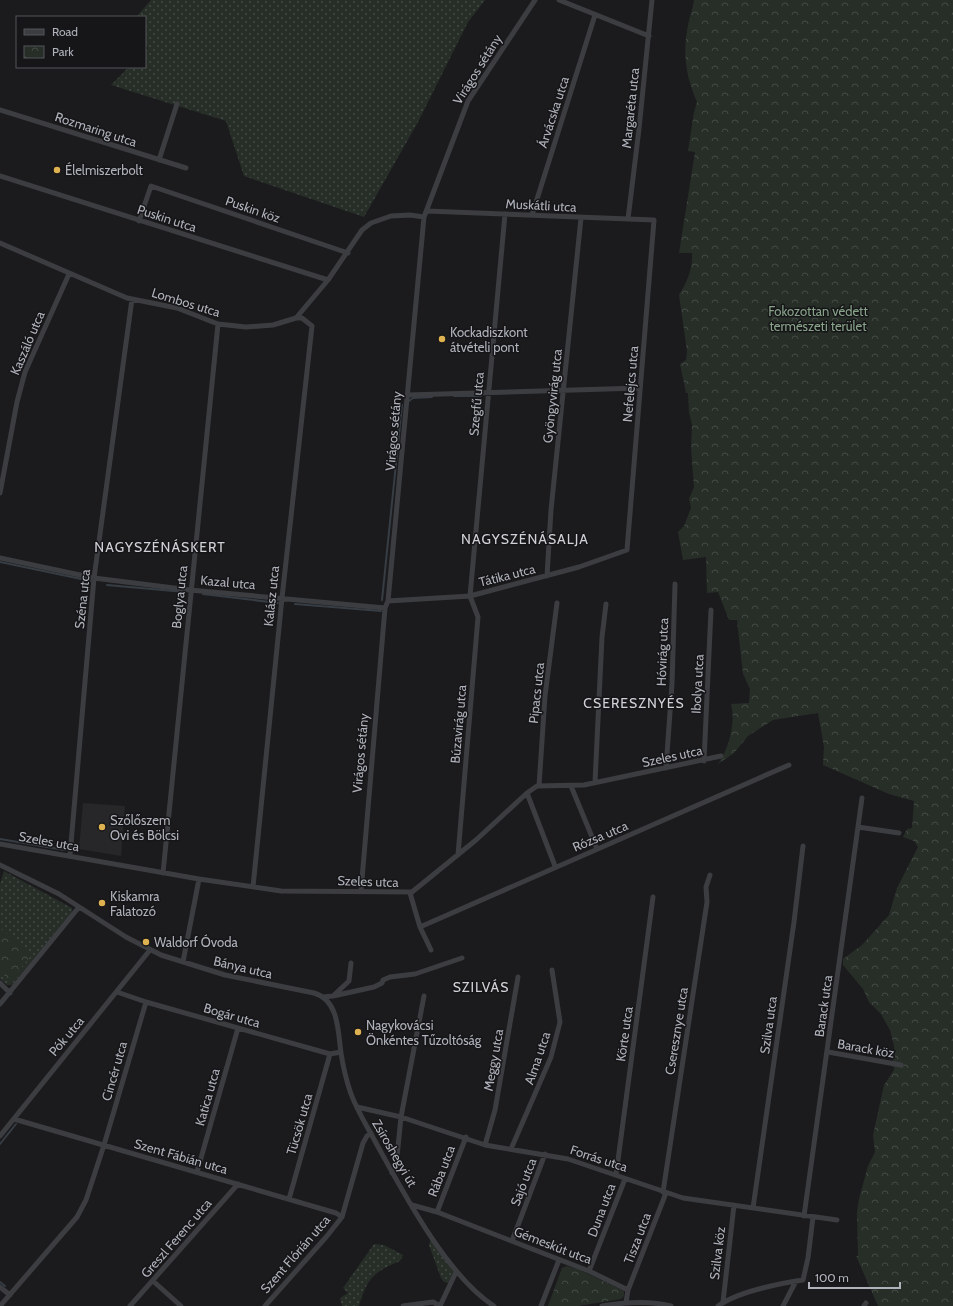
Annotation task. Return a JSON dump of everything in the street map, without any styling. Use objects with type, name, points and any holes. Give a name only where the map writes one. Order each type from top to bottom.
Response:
[{"type":"street","name":"Virágos sétány","points":[[361,891],[385,608],[388,601],[424,218],[468,101],[535,0]]},
{"type":"street","points":[[559,0],[649,36]]},
{"type":"street","name":"Margaréta utca","points":[[628,219],[652,0]]},
{"type":"street","name":"Árvácska utca","points":[[532,215],[595,15]]},
{"type":"street","points":[[159,160],[177,104]]},
{"type":"street","name":"Rozmaring utca","points":[[0,110],[186,168]]},
{"type":"street","name":"Puskin utca","points":[[0,176],[328,280]]},
{"type":"street","name":"Puskin köz","points":[[140,221],[151,186],[348,253]]},
{"type":"street","name":"Muskátli utca","points":[[427,211],[654,220]]},
{"type":"street","name":"Szegfű utca","points":[[470,596],[505,214]]},
{"type":"street","points":[[296,318],[328,280],[348,253],[362,230],[382,218],[400,215],[424,218]]},
{"type":"street","name":"Gyöngyvirág utca","points":[[547,576],[551,510],[580,218]]},
{"type":"street","name":"Nefelejcs utca","points":[[627,550],[654,220]]},
{"type":"street","name":"Lombos utca","points":[[0,243],[69,274],[132,299],[177,308],[218,324],[246,327],[273,325],[296,318]]},
{"type":"street","name":"Kaszáló utca","points":[[0,493],[17,402],[25,372],[69,274]]},
{"type":"street","name":"Széna utca","points":[[70,855],[94,578],[132,299]]},
{"type":"street","name":"Kalász utca","points":[[253,887],[282,598],[312,326],[302,318],[296,318]]},
{"type":"street","name":"Boglya utca","points":[[163,873],[190,590],[218,324]]},
{"type":"street","points":[[408,394],[640,388]]},
{"type":"street","name":"Tátika utca","points":[[388,601],[470,596],[547,576],[627,550]]},
{"type":"street","name":"Kazal utca","points":[[0,558],[94,578],[190,590],[385,608]]},
{"type":"street","name":"Hóvirág utca","points":[[666,768],[672,684],[675,584]]},
{"type":"street","name":"Búzavirág utca","points":[[458,855],[478,617],[470,596]]},
{"type":"street","name":"Pipacs utca","points":[[539,786],[545,696],[557,603]]},
{"type":"street","points":[[595,782],[602,637],[606,604]]},
{"type":"street","name":"Ibolya utca","points":[[704,760],[712,610]]},
{"type":"street","name":"Szeles utca","points":[[0,844],[70,855],[198,879],[285,892],[410,892],[418,889],[527,793],[539,786],[571,786],[721,756]]},
{"type":"street","name":"Rózsa utca","points":[[420,927],[555,866],[597,850],[789,765]]},
{"type":"street","points":[[571,786],[597,850]]},
{"type":"street","points":[[527,793],[555,866]]},
{"type":"street","name":"Barack utca","points":[[804,1216],[828,1052],[862,798]]},
{"type":"street","points":[[858,827],[899,833]]},
{"type":"street","name":"Szilva utca","points":[[753,1208],[794,922],[803,846]]},
{"type":"street","name":"Bánya utca","points":[[0,865],[45,887],[150,950],[225,975],[314,993],[323,997]]},
{"type":"street","name":"Cseresznye utca","points":[[664,1192],[707,902],[706,887],[710,875]]},
{"type":"street","points":[[183,962],[198,879]]},
{"type":"street","points":[[410,892],[420,927],[431,950]]},
{"type":"street","name":"Körte utca","points":[[616,1175],[653,897]]},
{"type":"street","points":[[0,1004],[79,907]]},
{"type":"street","name":"Pók utca","points":[[0,1136],[150,950]]},
{"type":"street","points":[[323,997],[374,987],[390,977],[415,974],[462,958]]},
{"type":"street","points":[[333,996],[349,981],[351,963]]},
{"type":"street","name":"Alma utca","points":[[511,1149],[551,1057],[560,1022],[552,970]]},
{"type":"street","name":"Meggy utca","points":[[485,1145],[495,1110],[518,977]]},
{"type":"street","points":[[0,983],[10,993]]},
{"type":"street","name":"Bogár utca","points":[[117,992],[146,1002],[330,1054],[341,1052]]},
{"type":"street","points":[[392,1173],[397,1163],[401,1117],[424,996]]},
{"type":"street","name":"Zsíroshegyi út","points":[[323,997],[335,1014],[341,1052],[350,1091],[392,1173],[456,1272],[478,1294],[494,1306]]},
{"type":"street","name":"Cincér utca","points":[[0,1306],[77,1216],[86,1200],[104,1145],[146,1002]]},
{"type":"street","name":"Katica utca","points":[[197,1172],[238,1028]]},
{"type":"street","name":"Barack köz","points":[[828,1052],[901,1065]]},
{"type":"street","name":"Tücsök utca","points":[[289,1199],[330,1054]]},
{"type":"street","name":"Forrás utca","points":[[357,1107],[401,1117],[485,1145],[568,1159],[683,1198],[837,1220]]},
{"type":"street","name":"Szent Fábián utca","points":[[14,1119],[336,1212],[342,1217]]},
{"type":"street","points":[[342,1217],[363,1143],[367,1136],[371,1133]]},
{"type":"street","name":"Rába utca","points":[[437,1212],[466,1138]]},
{"type":"street","name":"Sajó utca","points":[[512,1240],[545,1154]]},
{"type":"street","name":"Duna utca","points":[[589,1271],[625,1179]]},
{"type":"street","name":"Greszl Ferenc utca","points":[[130,1306],[238,1184]]},
{"type":"street","name":"Tisza utca","points":[[628,1290],[664,1192]]},
{"type":"street","name":"Gémeskút utca","points":[[412,1205],[437,1212],[512,1240],[589,1271],[628,1290]]},
{"type":"street","name":"Szilva köz","points":[[723,1302],[734,1205]]},
{"type":"street","name":"Szent Flórián utca","points":[[268,1305],[342,1217]]},
{"type":"street","points":[[718,1306],[723,1302],[745,1294],[796,1280],[803,1280],[808,1258],[813,1217]]},
{"type":"street","points":[[541,1306],[559,1260]]},
{"type":"street","points":[[403,1306],[433,1302],[440,1304],[456,1272]]},
{"type":"street","points":[[783,1306],[796,1280]]},
{"type":"street","points":[[153,1281],[181,1306]]},
{"type":"street","points":[[0,1287],[10,1295]]},
{"type":"street","points":[[626,1302],[628,1290]]},
{"type":"street","points":[[602,1306],[626,1302],[657,1302],[671,1306]]},
{"type":"shaded area","name":"Szőlőszem Ovi és Bölcsi","points":[[83,803],[125,806],[121,856],[79,849]]},
{"type":"green space","points":[[151,0],[485,0],[468,22],[418,122],[364,217],[244,176],[226,121],[111,85],[128,68],[146,68],[146,50],[148,48],[146,46],[146,16],[137,16]]},
{"type":"green space","name":"Fokozottan védett természeti terület","points":[[694,0],[953,0],[953,1306],[878,1306],[856,1256],[858,1256],[857,1212],[859,1199],[868,1166],[875,1152],[873,1135],[884,1085],[894,1070],[894,1067],[892,1067],[893,1058],[895,1058],[890,1030],[881,1014],[869,1002],[863,989],[843,965],[843,959],[862,945],[889,915],[897,888],[918,847],[914,841],[903,837],[907,829],[912,828],[914,801],[889,794],[823,765],[824,747],[818,713],[773,720],[748,736],[734,753],[718,764],[725,751],[732,727],[733,719],[731,704],[749,703],[750,689],[743,674],[737,620],[729,620],[718,592],[707,593],[706,557],[683,560],[678,532],[684,526],[691,508],[689,499],[694,487],[691,448],[692,425],[689,412],[688,393],[686,393],[680,364],[686,360],[687,351],[679,295],[689,275],[692,264],[692,253],[679,253],[695,152],[688,151],[697,102],[687,72],[685,52],[689,18]]},
{"type":"green space","points":[[4,871],[72,908],[72,912],[12,985],[7,985],[0,979],[0,884]]},
{"type":"green space","points":[[0,928],[32,955],[10,980],[0,972]]},
{"type":"green space","points":[[431,1238],[454,1271],[448,1283],[444,1282],[441,1278],[429,1245]]},
{"type":"green space","points":[[374,1244],[384,1245],[403,1255],[400,1261],[383,1269],[372,1278],[365,1289],[359,1306],[342,1306],[340,1298],[348,1293],[343,1288]]},
{"type":"green space","points":[[567,1266],[580,1270],[624,1291],[624,1296],[621,1299],[578,1306],[548,1306],[562,1268]]},
{"type":"waterway","points":[[454,396],[481,396]]},
{"type":"waterway","points":[[409,401],[413,398],[432,397]]},
{"type":"waterway","points":[[382,600],[402,405]]},
{"type":"waterway","points":[[0,562],[91,581]]},
{"type":"waterway","points":[[107,585],[185,592]]},
{"type":"waterway","points":[[203,594],[278,603]]},
{"type":"waterway","points":[[295,604],[381,611]]},
{"type":"waterway","points":[[0,839],[65,850]]},
{"type":"waterway","points":[[0,1144],[16,1124]]},
{"type":"waterway","points":[[0,1282],[5,1286]]},
{"type":"place","name":"Élelmiszerbolt","points":[[57,170]]},
{"type":"place","name":"Kockadiszkont átvételi pont","points":[[442,339]]},
{"type":"place","name":"Szőlőszem Ovi és Bölcsi","points":[[102,827]]},
{"type":"place","name":"Kiskamra Falatozó","points":[[102,903]]},
{"type":"place","name":"Waldorf Óvoda","points":[[146,942]]},
{"type":"place","name":"Nagykovácsi Önkéntes Tűzoltóság","points":[[358,1032]]},
{"type":"district","name":"NAGYSZÉNÁSALJA","points":[[525,539]]},
{"type":"district","name":"NAGYSZÉNÁSKERT","points":[[160,547]]},
{"type":"district","name":"CSERESZNYÉS","points":[[634,703]]},
{"type":"district","name":"SZILVÁS","points":[[481,987]]}]
